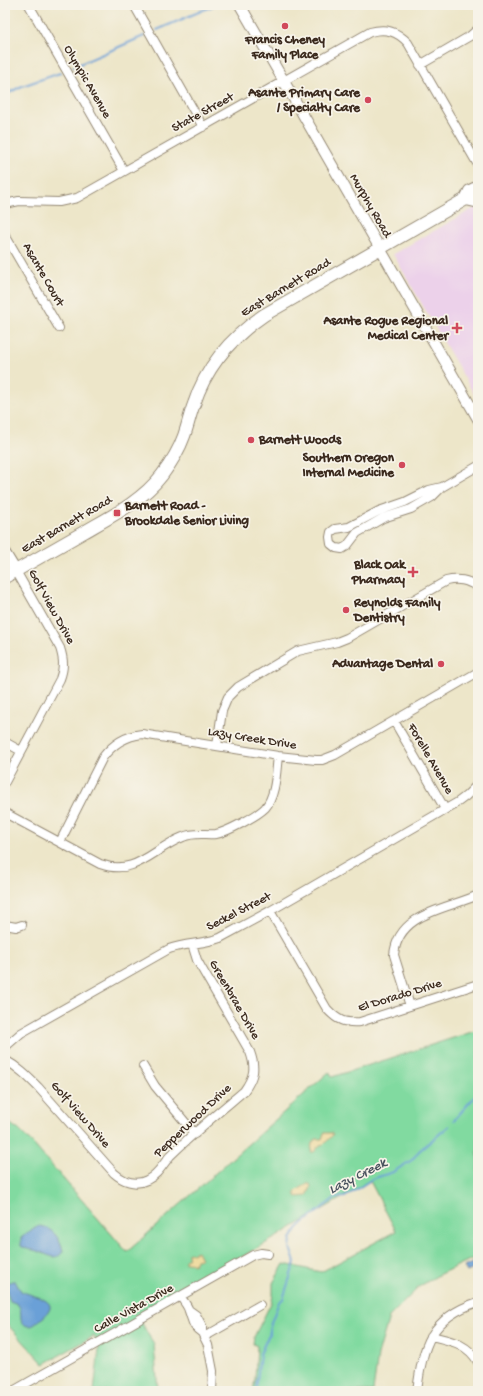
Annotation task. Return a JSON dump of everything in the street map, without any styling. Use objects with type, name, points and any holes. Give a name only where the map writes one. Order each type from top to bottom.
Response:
[{"type":"main road","name":"East Barnett Road","points":[[10,574],[117,513],[136,501],[149,489],[165,471],[177,452],[185,435],[200,388],[213,364],[222,352],[243,331],[264,315],[380,248],[472,199],[470,191],[478,186]]},
{"type":"street","name":"Olympic Avenue","points":[[29,5],[124,171]]},
{"type":"street","points":[[134,5],[204,127]]},
{"type":"street","name":"Murphy Road","points":[[240,5],[478,419]]},
{"type":"street","points":[[420,65],[470,36],[478,29]]},
{"type":"street","name":"State Street","points":[[5,204],[20,201],[54,202],[68,200],[86,194],[370,32],[379,30],[395,32],[408,44],[478,165]]},
{"type":"street","name":"Asante Court","points":[[5,235],[59,328]]},
{"type":"street","points":[[442,487],[429,490],[405,502],[379,511],[349,527],[335,529],[331,532],[331,544],[336,548],[342,549],[347,546],[357,533],[383,518],[411,508],[432,497],[442,487],[478,466]]},
{"type":"street","name":"Golf View Drive","points":[[5,553],[10,574],[60,648],[64,658],[63,672],[60,679],[5,782]]},
{"type":"street","points":[[217,746],[222,711],[225,703],[233,692],[246,681],[298,651],[337,642],[347,638],[446,581],[461,579],[478,587]]},
{"type":"street","name":"Lazy Creek Drive","points":[[60,842],[103,757],[120,741],[134,735],[142,734],[278,756],[322,760],[335,755],[478,672]]},
{"type":"street","name":"Forelle Avenue","points":[[394,721],[445,809]]},
{"type":"street","points":[[5,742],[21,751]]},
{"type":"street","points":[[5,813],[100,864],[110,868],[127,867],[135,864],[183,836],[192,834],[215,834],[226,831],[260,812],[268,804],[272,793],[278,756]]},
{"type":"street","name":"Seckel Street","points":[[5,1047],[21,1033],[169,949],[183,945],[203,943],[220,938],[445,809],[466,796],[478,784]]},
{"type":"street","points":[[410,1006],[394,955],[395,947],[402,932],[424,915],[478,895]]},
{"type":"street","name":"El Dorado Drive","points":[[270,910],[327,1009],[333,1016],[341,1021],[350,1023],[360,1022],[478,984]]},
{"type":"street","points":[[5,925],[22,925]]},
{"type":"street","name":"Greenbrae Drive","points":[[192,944],[197,960],[250,1052],[254,1067]]},
{"type":"street","name":"Golf View Drive","points":[[5,1060],[20,1070],[38,1087],[114,1173],[122,1179],[137,1183]]},
{"type":"street","points":[[143,1066],[163,1097],[195,1134]]},
{"type":"street","name":"Pepperwood Drive","points":[[137,1183],[147,1181],[156,1174],[170,1156],[244,1091],[253,1076],[254,1067]]},
{"type":"street","name":"Calle Vista Drive","points":[[13,1391],[254,1255],[261,1253],[268,1254]]},
{"type":"street","points":[[181,1296],[189,1310],[190,1318],[196,1329],[203,1335],[212,1363],[212,1391]]},
{"type":"street","points":[[417,1391],[423,1354],[431,1336],[440,1324],[453,1312],[478,1302]]},
{"type":"street","points":[[203,1335],[260,1305]]},
{"type":"street","points":[[431,1336],[462,1345],[470,1350],[478,1362]]},
{"type":"shaded area","name":"Asante Rogue Regional Medical Center","points":[[478,206],[478,401],[393,254]]},
{"type":"green space","points":[[478,1030],[478,1256],[440,1274],[420,1286],[389,1317],[378,1355],[373,1391],[253,1391],[257,1346],[253,1344],[254,1337],[271,1303],[273,1296],[273,1283],[284,1264],[321,1272],[396,1231],[370,1181],[273,1239],[138,1316],[154,1345],[158,1391],[94,1391],[99,1349],[94,1336],[44,1364],[5,1322],[5,1120],[19,1130],[34,1145],[127,1252],[329,1072],[332,1077]]},
{"type":"sand","points":[[324,1133],[332,1133],[333,1135],[324,1144],[320,1145],[314,1152],[311,1152],[312,1143],[316,1139],[322,1139]]},
{"type":"sand","points":[[307,1184],[310,1184],[311,1187],[307,1196],[297,1197],[295,1193],[296,1191]]},
{"type":"sand","points":[[197,1251],[201,1259],[196,1260],[194,1265],[189,1262],[185,1263],[185,1260],[189,1257],[188,1253],[190,1252],[193,1254]]},
{"type":"water","points":[[39,1226],[48,1228],[55,1234],[62,1246],[63,1251],[61,1255],[55,1257],[21,1246],[21,1238],[35,1227]]},
{"type":"water","points":[[476,1261],[478,1267],[467,1272],[464,1267]]},
{"type":"water","points":[[15,1281],[21,1291],[39,1297],[49,1303],[50,1307],[48,1313],[34,1325],[28,1326],[22,1322],[20,1308],[17,1304],[10,1301],[7,1292],[7,1284]]},
{"type":"waterway","points":[[157,30],[215,5]]},
{"type":"waterway","points":[[73,67],[144,36]]},
{"type":"waterway","points":[[5,95],[22,86],[60,73]]},
{"type":"waterway","name":"Lazy Creek","points":[[454,1120],[478,1093]]},
{"type":"waterway","name":"Lazy Creek","points":[[256,1391],[260,1354],[270,1332],[270,1325],[279,1302],[283,1299],[295,1262],[290,1248],[291,1239],[297,1229],[335,1198],[345,1197],[372,1179],[393,1172],[412,1160],[419,1151],[449,1126]]},
{"type":"place","name":"Francis Cheney Family Place","points":[[285,26]]},
{"type":"place","name":"Asante Primary Care / Specialty Care","points":[[368,100]]},
{"type":"place","name":"Asante Rogue Regional Medical Center","points":[[457,328]]},
{"type":"place","name":"Barnett Woods","points":[[251,440]]},
{"type":"place","name":"Southern Oregon Internal Medicine","points":[[402,465]]},
{"type":"place","name":"Barnett Road - Brookdale Senior Living","points":[[117,513]]},
{"type":"place","name":"Black Oak Pharmacy","points":[[413,572]]},
{"type":"place","name":"Reynolds Family Dentistry","points":[[346,610]]},
{"type":"place","name":"Advantage Dental","points":[[441,664]]}]
